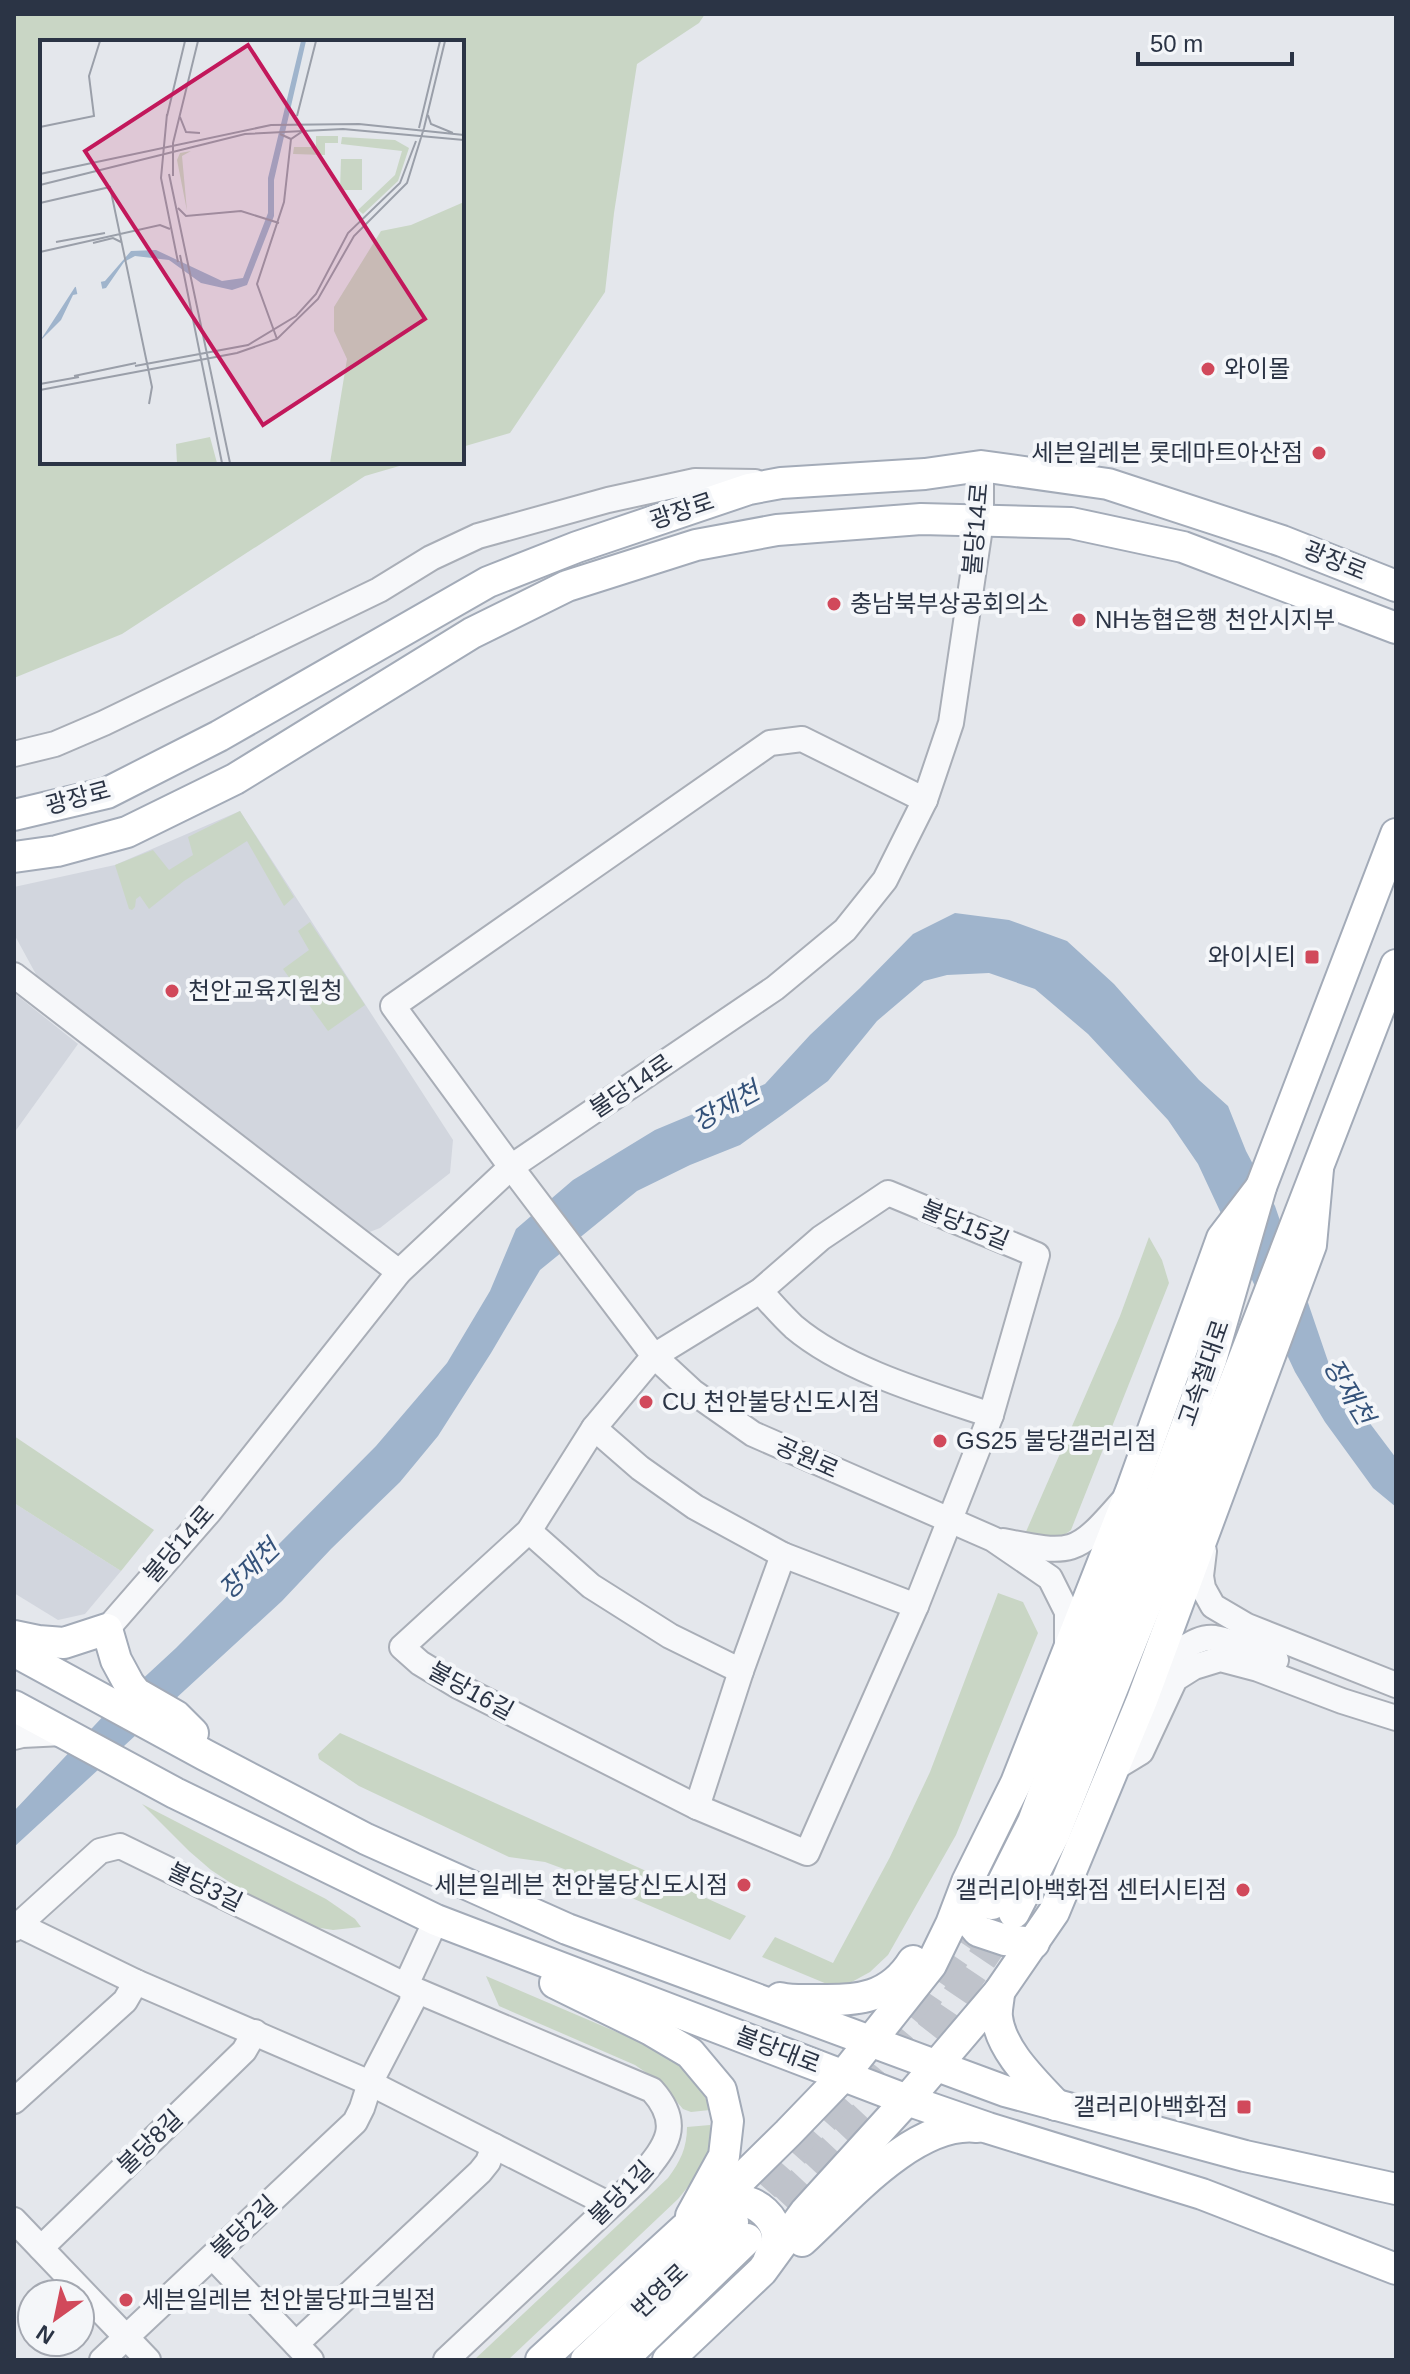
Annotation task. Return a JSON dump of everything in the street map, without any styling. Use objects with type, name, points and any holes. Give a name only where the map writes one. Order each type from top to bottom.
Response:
[{"type":"main road","name":"광장로","points":[[14,815],[107,793],[219,736],[488,582],[577,547],[749,489],[781,483],[925,474],[981,466],[1108,484],[1282,541],[1396,586]]},
{"type":"main road","name":"광장로","points":[[14,857],[57,851],[113,836],[154,819],[235,779],[472,633],[567,586],[696,545],[777,530],[921,519],[1071,523],[1183,547],[1396,628]]},
{"type":"main road","name":"고속철대로","points":[[1396,834],[1261,1187],[1211,1360],[1033,1822],[1003,1908],[1054,1835],[1229,1397],[1305,1234],[1318,1169],[1396,965]]},
{"type":"main road","points":[[541,2360],[718,2225],[788,2133],[872,2042],[931,1965],[967,1882],[1016,1783],[1067,1656],[1131,1491],[1222,1238],[1261,1187]]},
{"type":"main road","points":[[668,2360],[762,2271],[805,2212],[907,2100],[999,1992],[1054,1912],[1142,1700],[1242,1432],[1305,1234]]},
{"type":"main road","points":[[14,1636],[64,1643],[107,1629],[123,1677],[136,1693],[176,1716],[194,1734],[205,1755]]},
{"type":"main road","name":"불당대로","points":[[14,1651],[366,1839],[567,1929],[935,2066],[1058,2106],[1245,2156],[1396,2189]]},
{"type":"main road","points":[[14,1706],[63,1733]]},
{"type":"main road","name":"불당대로","points":[[63,1733],[175,1793],[436,1920],[907,2100],[1202,2194],[1396,2269]]},
{"type":"main road","points":[[967,1882],[964,1914],[978,1931],[1005,1940],[1034,1943]]},
{"type":"main road","points":[[719,1986],[787,2000],[849,2001],[883,1992],[906,1972],[932,1929],[967,1882]]},
{"type":"main road","points":[[498,1944],[536,1973],[651,2030],[690,2053],[721,2090],[728,2121],[718,2225]]},
{"type":"main road","points":[[999,1992],[997,2018],[1006,2045],[1058,2106]]},
{"type":"main road","points":[[762,2271],[783,2259],[867,2178],[905,2149],[966,2125],[988,2128]]},
{"type":"main road","points":[[718,2225],[724,2204],[743,2201],[760,2207],[768,2215],[777,2232],[776,2245],[762,2271]]},
{"type":"main road","name":"번영로","points":[[586,2360],[718,2225]]},
{"type":"main road","name":"번영로","points":[[622,2360],[718,2225]]},
{"type":"street","name":"불당14로","points":[[107,1629],[209,1512],[399,1272],[511,1167],[775,988],[845,930],[885,880],[925,800],[951,723],[981,521],[981,466]]},
{"type":"street","points":[[14,754],[55,744],[104,723],[379,590],[431,558],[478,536],[608,500],[695,481],[781,483]]},
{"type":"street","points":[[511,1167],[393,1006],[770,743],[802,739],[925,800]]},
{"type":"street","points":[[14,975],[399,1272]]},
{"type":"street","name":"공원로","points":[[511,1167],[654,1356],[693,1392],[753,1434],[993,1539]]},
{"type":"street","name":"불당15길","points":[[654,1356],[760,1291],[821,1238],[888,1193],[1037,1255],[991,1415],[949,1520]]},
{"type":"street","points":[[760,1291],[795,1327],[834,1354],[881,1376],[991,1415]]},
{"type":"street","name":"불당16길","points":[[654,1356],[594,1428],[529,1531],[402,1647],[420,1663],[458,1686],[799,1861],[916,1606],[949,1520]]},
{"type":"street","points":[[594,1428],[640,1468],[695,1507],[783,1555],[916,1606]]},
{"type":"street","points":[[993,1539],[1053,1550],[1081,1545],[1131,1491]]},
{"type":"street","points":[[1206,1527],[1201,1576],[1203,1588],[1213,1606],[1246,1637],[1396,1706]]},
{"type":"street","points":[[529,1531],[591,1586],[670,1636],[741,1671]]},
{"type":"street","points":[[993,1539],[1050,1578],[1067,1612],[1067,1656]]},
{"type":"street","points":[[697,1807],[783,1555]]},
{"type":"street","points":[[1142,1700],[1163,1668],[1195,1642],[1213,1638],[1246,1637],[1396,1685]]},
{"type":"street","points":[[1113,1769],[1141,1752],[1175,1679],[1194,1667],[1220,1659],[1258,1669],[1396,1718]]},
{"type":"street","points":[[14,1737],[63,1733]]},
{"type":"street","name":"불당3길","points":[[16,1927],[100,1851],[120,1846],[410,1987]]},
{"type":"street","name":"불당2길","points":[[102,2360],[355,2122],[370,2083],[412,2002],[410,1987],[436,1920]]},
{"type":"street","points":[[16,1927],[370,2083],[610,2205]]},
{"type":"street","points":[[14,2101],[125,2001],[136,1982]]},
{"type":"street","name":"불당1길","points":[[410,1987],[652,2090],[664,2103],[671,2122],[665,2147],[638,2180],[446,2360]]},
{"type":"street","name":"불당8길","points":[[41,2248],[244,2051],[255,2032]]},
{"type":"street","points":[[213,2257],[304,2352],[480,2172],[494,2146]]},
{"type":"street","points":[[14,2220],[148,2360]]},
{"type":"shaded area","points":[[240,811],[453,1140],[450,1173],[380,1228],[367,1233],[38,978],[14,934],[14,887],[115,865]]},
{"type":"shaded area","points":[[14,993],[78,1044],[14,1133]]},
{"type":"shaded area","points":[[14,1503],[121,1571],[85,1614],[58,1620],[14,1593]]},
{"type":"green space","points":[[14,14],[705,14],[699,23],[637,64],[605,292],[510,433],[464,446],[464,40],[40,40],[40,464],[406,464],[365,476],[122,634],[14,678]]},
{"type":"green space","points":[[240,811],[294,897],[284,906],[247,841],[184,881],[149,909],[140,896],[136,899],[135,907],[129,909],[115,865],[153,850],[169,870],[193,855],[188,837]]},
{"type":"green space","points":[[310,922],[365,1005],[328,1031],[283,969],[309,950],[298,931]]},
{"type":"green space","points":[[1149,1237],[1162,1260],[1169,1283],[1071,1530],[1054,1538],[1025,1534],[1120,1316]]},
{"type":"green space","points":[[14,1436],[154,1530],[121,1571],[14,1503]]},
{"type":"green space","points":[[998,1593],[1023,1602],[1038,1633],[956,1835],[888,1955],[870,1972],[839,1989],[762,1957],[775,1937],[833,1963],[890,1857],[930,1772]]},
{"type":"green space","points":[[340,1733],[746,1916],[730,1940],[564,1869],[545,1862],[509,1857],[359,1786],[319,1759],[318,1754]]},
{"type":"green space","points":[[142,1804],[326,1899],[355,1919],[361,1927],[333,1930],[302,1925],[281,1916],[211,1870]]},
{"type":"green space","points":[[486,1976],[640,2042],[673,2060],[692,2073],[701,2086],[710,2110],[691,2112],[683,2109],[660,2082],[635,2065],[499,2006]]},
{"type":"green space","points":[[710,2125],[710,2151],[700,2172],[678,2199],[508,2360],[474,2360],[668,2178],[682,2154],[687,2127]]},
{"type":"water","name":"장재천","points":[[955,913],[1009,920],[1067,941],[1114,984],[1199,1080],[1228,1106],[1246,1151],[1275,1206],[1332,1373],[1396,1458],[1396,1507],[1373,1488],[1325,1422],[1295,1372],[1198,1164],[1168,1120],[1088,1034],[1035,989],[989,973],[947,975],[924,981],[877,1021],[828,1081],[782,1115],[740,1145],[637,1191],[540,1270],[438,1436],[400,1482],[282,1601],[14,1847],[14,1811],[110,1709],[176,1648],[376,1446],[447,1363],[490,1291],[516,1229],[573,1180],[655,1130],[765,1084],[913,934]]},
{"type":"tunnel","points":[[734,2221],[926,1999],[988,1908]]},
{"type":"tunnel","points":[[751,2235],[876,2102],[946,2012],[1011,1916]]},
{"type":"place","name":"와이몰","points":[[1208,369]]},
{"type":"place","name":"세븐일레븐 롯데마트아산점","points":[[1319,453]]},
{"type":"place","name":"충남북부상공회의소","points":[[834,604]]},
{"type":"place","name":"NH농협은행 천안시지부","points":[[1079,620]]},
{"type":"place","name":"와이시티","points":[[1312,957]]},
{"type":"place","name":"천안교육지원청","points":[[172,991]]},
{"type":"place","name":"CU 천안불당신도시점","points":[[646,1402]]},
{"type":"place","name":"GS25 불당갤러리점","points":[[940,1441]]},
{"type":"place","name":"세븐일레븐 천안불당신도시점","points":[[744,1885]]},
{"type":"place","name":"갤러리아백화점 센터시티점","points":[[1243,1890]]},
{"type":"place","name":"갤러리아백화점","points":[[1244,2107]]},
{"type":"place","name":"세븐일레븐 천안불당파크빌점","points":[[126,2300]]}]
